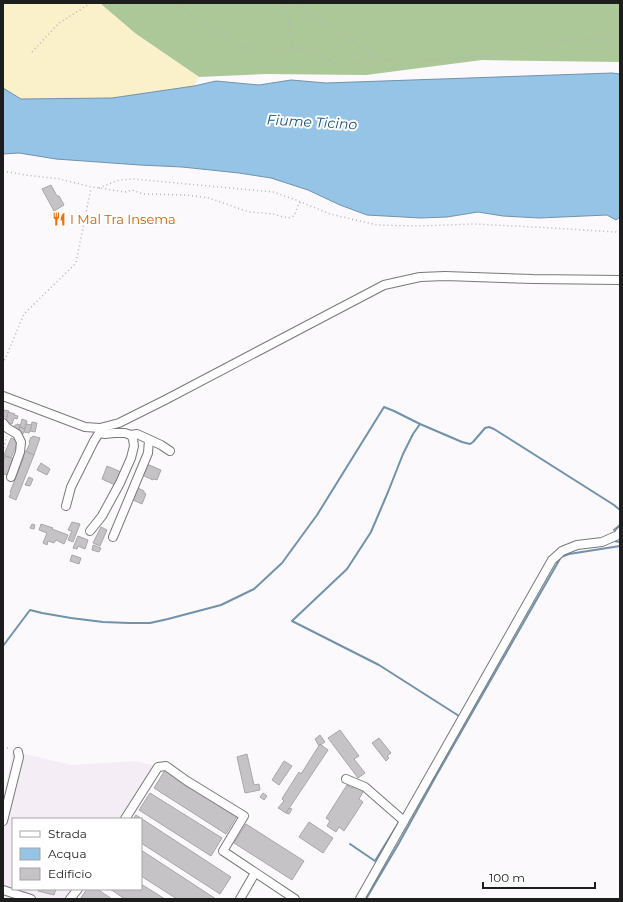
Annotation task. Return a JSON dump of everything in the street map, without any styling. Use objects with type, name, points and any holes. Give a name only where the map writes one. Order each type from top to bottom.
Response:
[{"type":"street","points":[[66,506],[71,486],[99,431],[119,423],[384,285],[420,277],[445,276],[620,280]]},
{"type":"street","points":[[3,396],[105,434],[138,434],[170,450]]},
{"type":"street","points":[[5,425],[17,434],[21,442],[20,452],[11,477]]},
{"type":"street","points":[[90,532],[102,516],[120,483],[134,446],[131,435]]},
{"type":"street","points":[[113,536],[148,453],[148,440]]},
{"type":"street","points":[[360,899],[552,560],[562,551],[577,545],[602,542],[618,535],[620,532]]},
{"type":"street","points":[[3,821],[19,757],[18,752]]},
{"type":"street","points":[[127,818],[158,767],[166,766],[244,816],[223,851],[295,899]]},
{"type":"street","points":[[346,779],[365,787],[404,822]]},
{"type":"street","points":[[240,899],[256,873]]},
{"type":"street","points":[[3,890],[32,899]]},
{"type":"street","points":[[70,899],[77,890]]},
{"type":"path","points":[[32,52],[59,22],[91,3]]},
{"type":"path","points":[[174,3],[237,44],[273,56],[292,48],[312,50],[336,64],[361,63],[374,58],[409,61],[498,55],[554,42],[620,36]]},
{"type":"path","points":[[287,3],[292,48]]},
{"type":"path","points":[[296,3],[324,24],[366,49],[374,58]]},
{"type":"path","points":[[3,171],[60,179],[91,187],[126,192],[132,190],[143,194],[185,195],[209,198],[249,212],[273,214],[288,218],[294,216],[299,203],[303,202]]},
{"type":"path","points":[[99,188],[119,180],[134,179],[273,192],[303,202],[330,214],[378,225],[420,226],[474,224],[616,232],[620,234]]},
{"type":"path","points":[[3,364],[24,314],[76,263],[91,187]]},
{"type":"path","points":[[3,452],[7,437],[5,425]]},
{"type":"shaded area","points":[[13,751],[71,765],[135,761],[153,765],[126,818],[12,818],[12,890],[80,890],[74,899],[3,899],[3,799]]},
{"type":"green space","points":[[99,3],[620,3],[620,62],[482,60],[366,75],[265,74],[199,77],[136,34]]},
{"type":"sand","points":[[3,3],[100,3],[136,34],[199,77],[194,86],[112,98],[21,99],[3,88]]},
{"type":"water","name":"Fiume Ticino","points":[[612,73],[620,74],[620,217],[616,220],[607,215],[539,218],[503,216],[478,212],[447,217],[421,218],[367,215],[340,205],[308,190],[271,178],[182,167],[56,159],[19,153],[3,154],[3,88],[21,99],[112,98],[194,86],[216,81],[259,85],[291,80],[326,83]]},
{"type":"building","points":[[51,185],[64,205],[54,211],[42,189]]},
{"type":"building","points":[[4,410],[9,411],[7,417],[3,417]]},
{"type":"building","points":[[8,412],[18,416],[17,419],[14,418],[12,424],[6,422]]},
{"type":"building","points":[[22,419],[27,421],[25,429],[20,427]]},
{"type":"building","points":[[32,422],[37,423],[35,432],[30,431]]},
{"type":"building","points":[[17,424],[20,425],[18,431],[13,429]]},
{"type":"building","points":[[26,424],[32,425],[29,433],[24,432]]},
{"type":"building","points":[[20,427],[25,429],[23,434],[18,433]]},
{"type":"building","points":[[33,436],[40,438],[34,455],[26,452],[31,437],[32,438]]},
{"type":"building","points":[[11,438],[18,441],[11,458],[4,455]]},
{"type":"building","points":[[25,451],[34,455],[16,500],[9,497]]},
{"type":"building","points":[[5,456],[14,459],[8,475],[3,474],[3,462]]},
{"type":"building","points":[[41,463],[50,469],[47,475],[37,470]]},
{"type":"building","points":[[147,464],[161,470],[157,480],[153,480],[142,475]]},
{"type":"building","points":[[107,466],[121,472],[115,485],[102,479]]},
{"type":"building","points":[[29,477],[33,479],[30,486],[25,485]]},
{"type":"building","points":[[138,488],[146,494],[142,504],[133,500]]},
{"type":"building","points":[[72,522],[80,524],[73,542],[68,540],[72,531],[68,530]]},
{"type":"building","points":[[32,524],[35,525],[34,529],[30,528]]},
{"type":"building","points":[[41,524],[68,535],[64,544],[56,540],[54,543],[48,541],[47,545],[43,543],[47,533],[39,530]]},
{"type":"building","points":[[101,527],[107,530],[100,546],[93,543]]},
{"type":"building","points":[[78,536],[88,540],[85,549],[78,546],[77,549],[73,548]]},
{"type":"building","points":[[93,545],[101,548],[99,552],[92,550]]},
{"type":"building","points":[[72,555],[81,558],[79,564],[70,561]]},
{"type":"building","points":[[340,730],[359,756],[354,759],[365,773],[358,778],[328,738]]},
{"type":"building","points":[[320,735],[325,742],[319,746],[315,739]]},
{"type":"building","points":[[379,738],[391,753],[387,756],[389,758],[386,761],[372,743]]},
{"type":"building","points":[[320,744],[328,750],[286,813],[278,808],[284,801],[282,799],[299,772],[301,774]]},
{"type":"building","points":[[247,754],[254,785],[259,784],[260,790],[245,793],[237,757]]},
{"type":"building","points":[[284,761],[292,766],[279,785],[272,780]]},
{"type":"building","points":[[165,770],[237,816],[226,834],[154,788]]},
{"type":"building","points":[[355,784],[364,790],[359,799],[363,802],[344,831],[339,827],[336,832],[327,826],[330,821],[326,818],[347,785],[352,788]]},
{"type":"building","points":[[150,793],[222,838],[211,856],[139,810]]},
{"type":"building","points":[[263,793],[267,796],[264,800],[260,797]]},
{"type":"building","points":[[289,808],[292,809],[289,814],[286,813]]},
{"type":"building","points":[[136,815],[141,818],[134,818]]},
{"type":"building","points":[[142,819],[231,877],[220,894],[142,844]]},
{"type":"building","points":[[309,822],[333,838],[323,853],[299,837]]},
{"type":"building","points":[[246,824],[304,861],[292,880],[234,843]]},
{"type":"building","points":[[142,851],[216,899],[177,899],[142,877]]},
{"type":"building","points":[[142,885],[165,899],[125,899],[112,890],[142,890]]},
{"type":"building","points":[[38,890],[56,890],[54,895]]},
{"type":"building","points":[[86,890],[98,890],[112,899],[80,899]]},
{"type":"waterway","points":[[3,646],[30,610],[71,618],[103,622],[150,623],[221,605],[254,589],[282,563],[317,515],[384,407],[420,424],[470,444],[485,428],[489,427],[494,429],[620,510]]},
{"type":"waterway","points":[[420,424],[403,454],[371,532],[347,569],[292,621],[379,665],[459,717]]},
{"type":"waterway","points":[[614,530],[620,525]]},
{"type":"waterway","points":[[614,541],[620,542]]},
{"type":"waterway","points":[[366,899],[561,557],[569,554],[620,546]]},
{"type":"waterway","points":[[350,844],[375,861],[399,822]]},
{"type":"place","name":"I Mal Tra Insema","points":[[59,219]]}]
